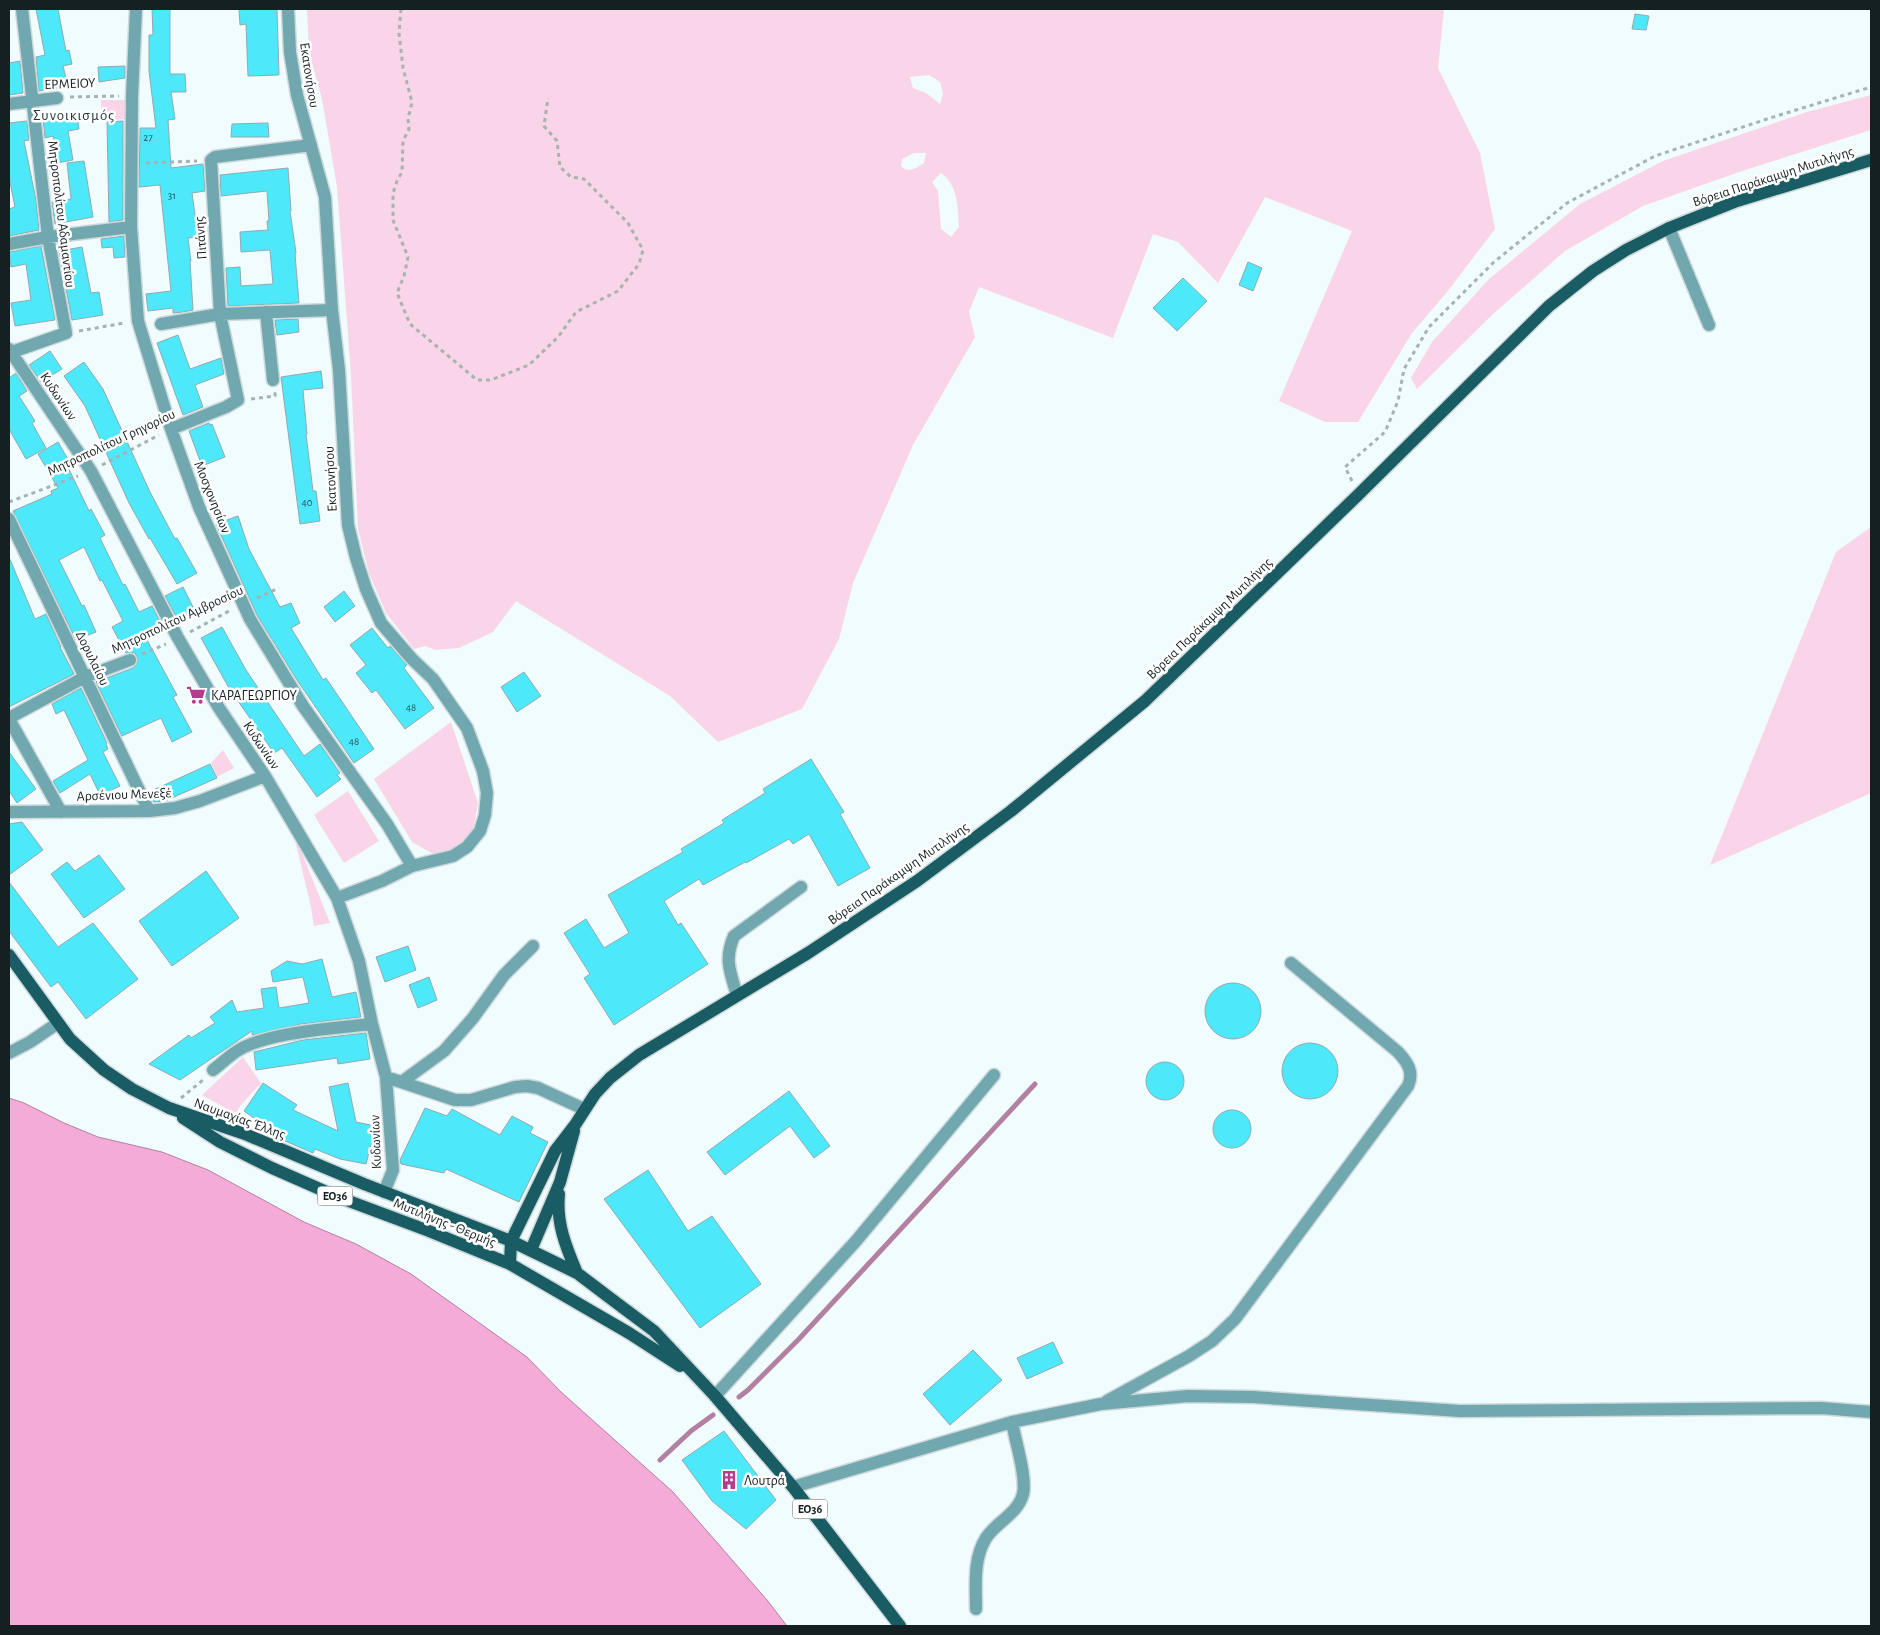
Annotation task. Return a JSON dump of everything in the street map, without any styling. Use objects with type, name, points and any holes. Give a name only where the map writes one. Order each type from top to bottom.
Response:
[{"type":"main road","name":"Βόρεια Παράκαμψη Μυτιλήνης","points":[[510,1241],[555,1151],[575,1125],[584,1109],[610,1078],[639,1055],[871,913],[1011,811],[1145,700],[1358,496],[1549,306],[1593,272],[1626,250],[1669,228],[1737,201],[1871,160]]},
{"type":"main road","name":"Ναυμαχίας Έλλης","points":[[9,955],[70,1039],[104,1070],[132,1089],[169,1108],[245,1134],[384,1192],[510,1241]]},
{"type":"main road","name":"Μυτιλήνης - Θερμής","points":[[169,1108],[220,1142],[272,1168],[338,1197],[510,1264],[630,1332],[701,1380]]},
{"type":"main road","name":"Βόρεια Παράκαμψη Μυτιλήνης","points":[[531,1250],[560,1182],[575,1125]]},
{"type":"main road","points":[[560,1182],[557,1209],[559,1224],[565,1245],[577,1273]]},
{"type":"main road","name":"Μυτιλήνης - Θερμής","points":[[510,1241],[577,1273],[654,1331],[701,1380],[793,1487],[900,1626]]},
{"type":"main road","points":[[510,1241],[510,1264]]},
{"type":"main road","points":[[510,1264],[531,1250]]},
{"type":"street","name":"Μητροπολίτου Αδαμαντίου","points":[[22,9],[48,237],[66,333]]},
{"type":"street","name":"Μοσχονησίων","points":[[136,9],[132,96],[131,227],[138,321],[171,429],[198,507],[242,605],[303,706],[387,824],[412,866]]},
{"type":"street","name":"Εκατονήσου","points":[[288,9],[292,66],[301,114],[325,197],[332,310],[339,370],[348,525],[356,558],[366,589],[381,623],[433,680],[467,728],[483,771],[487,793],[485,816],[480,831],[467,847],[453,856],[412,866]]},
{"type":"street","name":"ΕΡΜΕΙΟΥ","points":[[9,104],[57,98]]},
{"type":"street","points":[[211,160],[215,157],[311,145]]},
{"type":"street","name":"Πιτάνης","points":[[211,160],[220,314],[238,400]]},
{"type":"street","points":[[9,244],[48,237],[131,227]]},
{"type":"street","points":[[1669,228],[1710,325]]},
{"type":"street","points":[[161,324],[220,314],[332,310]]},
{"type":"street","points":[[266,312],[273,380]]},
{"type":"street","points":[[10,351],[66,333]]},
{"type":"street","name":"Κυδωνίων","points":[[10,351],[91,471],[173,640],[265,776],[337,898],[359,960],[372,1024],[386,1077],[393,1170],[384,1192]]},
{"type":"street","name":"Μητροπολίτου Γρηγορίου","points":[[171,429],[226,407],[238,400]]},
{"type":"street","name":"Δορυλαίου","points":[[9,519],[150,811]]},
{"type":"street","name":"Μητροπολίτου Αμβροσίου","points":[[9,718],[86,676],[130,660]]},
{"type":"street","points":[[9,718],[61,812]]},
{"type":"street","name":"Αρσένιου Μενεξέ","points":[[9,812],[150,811],[175,808],[200,801],[265,776]]},
{"type":"street","points":[[337,898],[382,881],[412,866]]},
{"type":"street","points":[[737,995],[729,968],[728,957],[734,936],[801,887]]},
{"type":"street","points":[[403,1081],[449,1046],[473,1018],[504,975],[532,946]]},
{"type":"street","points":[[1100,1404],[1189,1356],[1212,1341],[1235,1319],[1408,1086],[1411,1070],[1406,1061],[1291,963]]},
{"type":"street","points":[[9,1053],[30,1042],[58,1023]]},
{"type":"street","points":[[213,1070],[238,1050],[259,1041],[372,1024]]},
{"type":"street","points":[[715,1396],[856,1241],[994,1076]]},
{"type":"street","points":[[386,1077],[403,1081],[455,1100],[484,1098],[515,1087],[528,1086],[538,1088],[584,1109]]},
{"type":"street","points":[[793,1487],[1012,1422],[1100,1404],[1188,1396],[1253,1397],[1460,1411],[1821,1408],[1871,1412]]},
{"type":"street","points":[[976,1609],[976,1565],[980,1550],[987,1536],[1014,1510],[1023,1493],[1024,1482],[1012,1422]]},
{"type":"path","points":[[401,9],[399,33],[403,68],[412,102],[408,119],[409,129],[403,140],[402,172],[393,193],[393,220],[408,257],[404,276],[396,293],[410,324],[477,380],[491,380],[529,366],[558,337],[576,312],[618,291],[639,264],[643,250],[628,223],[584,179],[571,177],[560,167],[557,142],[544,126],[548,98]]},
{"type":"path","points":[[1358,496],[1345,467],[1385,432],[1398,401],[1404,369],[1429,327],[1494,262],[1567,203],[1655,156],[1871,87]]},
{"type":"path","name":"ΕΡΜΕΙΟΥ","points":[[57,98],[132,96]]},
{"type":"path","points":[[131,163],[211,160]]},
{"type":"path","points":[[66,333],[138,321]]},
{"type":"path","points":[[238,400],[276,396]]},
{"type":"path","name":"Μητροπολίτου Γρηγορίου","points":[[9,502],[91,471],[171,429]]},
{"type":"path","name":"Μητροπολίτου Αμβροσίου","points":[[130,660],[279,588]]},
{"type":"path","points":[[169,1108],[213,1070]]},
{"type":"shaded area","points":[[307,9],[1444,9],[1438,68],[1480,153],[1495,229],[1447,292],[1412,333],[1358,422],[1325,422],[1279,401],[1352,231],[1265,197],[1218,283],[1178,242],[1153,234],[1113,338],[979,287],[969,312],[975,337],[913,445],[853,583],[839,639],[802,709],[718,742],[670,696],[516,601],[493,632],[459,648],[436,650],[425,646],[414,649],[386,613],[369,573],[358,529],[351,375],[337,187],[322,99],[309,52]],"holes":[[[929,75],[940,82],[943,94],[940,104],[926,93],[913,88],[910,77]],[[914,153],[926,153],[924,163],[910,170],[901,166],[902,159]],[[941,173],[951,183],[954,190],[959,227],[951,237],[941,229],[938,191],[932,182]]]},
{"type":"shaded area","points":[[1871,95],[1871,130],[1742,171],[1643,206],[1565,251],[1493,314],[1417,389],[1411,378],[1432,342],[1488,280],[1580,204],[1663,161],[1807,112]]},
{"type":"shaded area","points":[[101,100],[125,100],[126,119],[101,121]]},
{"type":"shaded area","points":[[1871,527],[1871,793],[1710,865],[1836,552]]},
{"type":"shaded area","points":[[451,722],[478,803],[472,835],[458,850],[437,856],[412,842],[374,779]]},
{"type":"shaded area","points":[[223,750],[234,768],[217,777],[211,763]]},
{"type":"shaded area","points":[[348,791],[379,841],[344,863],[314,815]]},
{"type":"shaded area","points":[[298,843],[330,923],[314,926],[296,844]]},
{"type":"shaded area","points":[[243,1057],[261,1083],[240,1106],[236,1114],[202,1095]]},
{"type":"shaded area","points":[[9,1098],[98,1137],[162,1152],[208,1170],[304,1222],[356,1244],[411,1274],[527,1357],[561,1392],[673,1492],[767,1600],[787,1626],[9,1626]]},
{"type":"building","points":[[36,9],[58,9],[66,51],[69,50],[72,64],[63,66],[68,86],[39,91],[36,57],[45,55]]},
{"type":"building","points":[[152,9],[170,9],[170,74],[185,74],[186,92],[171,92],[175,119],[168,120],[171,168],[203,164],[205,191],[192,193],[198,237],[188,238],[193,310],[173,313],[173,308],[148,311],[146,294],[171,291],[160,185],[139,187],[140,128],[156,128],[149,71],[149,35],[153,35]]},
{"type":"building","points":[[239,9],[277,9],[279,75],[248,76],[246,24],[240,25]]},
{"type":"building","points":[[1635,14],[1649,16],[1646,30],[1632,29]]},
{"type":"building","points":[[20,61],[23,93],[9,95],[9,63]]},
{"type":"building","points":[[125,66],[125,78],[99,82],[98,67]]},
{"type":"building","points":[[77,113],[79,129],[68,131],[73,160],[57,163],[53,136],[45,138],[43,118]]},
{"type":"building","points":[[27,121],[29,140],[24,141],[36,200],[39,230],[9,236],[9,209],[15,207],[9,177],[9,123]]},
{"type":"building","points":[[123,121],[123,220],[109,222],[107,122]]},
{"type":"building","points":[[268,123],[269,137],[231,137],[232,124]]},
{"type":"building","points":[[84,161],[93,217],[55,224],[52,202],[71,199],[67,163]]},
{"type":"building","points":[[288,168],[299,303],[228,306],[226,268],[240,267],[241,286],[273,284],[270,250],[241,252],[240,232],[268,230],[267,191],[221,196],[220,175]]},
{"type":"building","points":[[124,236],[125,257],[114,258],[113,247],[102,248],[101,239]]},
{"type":"building","points":[[41,246],[55,320],[15,326],[11,303],[31,300],[26,264],[11,267],[9,252]]},
{"type":"building","points":[[82,247],[91,293],[99,292],[103,315],[72,320],[59,251]]},
{"type":"building","points":[[1248,262],[1262,268],[1253,291],[1239,285]]},
{"type":"building","points":[[1183,278],[1207,301],[1177,331],[1153,308]]},
{"type":"building","points":[[298,319],[299,332],[277,335],[275,320]]},
{"type":"building","points":[[178,335],[190,369],[221,358],[224,374],[195,385],[203,407],[183,415],[157,343]]},
{"type":"building","points":[[50,351],[62,369],[41,382],[29,365]]},
{"type":"building","points":[[84,362],[103,389],[150,492],[175,539],[177,538],[197,573],[177,584],[129,503],[85,406],[64,376]]},
{"type":"building","points":[[321,371],[323,388],[303,390],[313,491],[316,491],[320,521],[300,524],[281,377]]},
{"type":"building","points":[[16,373],[27,391],[19,396],[35,421],[32,423],[46,448],[26,459],[9,429],[9,378]]},
{"type":"building","points":[[209,423],[210,425],[212,424],[225,457],[202,466],[189,431]]},
{"type":"building","points":[[58,442],[69,461],[66,463],[89,511],[91,509],[105,535],[100,538],[123,585],[125,584],[139,612],[152,606],[164,629],[147,640],[177,695],[173,697],[192,732],[172,742],[161,718],[122,736],[96,682],[133,668],[138,662],[135,653],[126,653],[112,627],[123,621],[102,580],[100,581],[84,547],[59,560],[82,606],[84,605],[96,632],[76,640],[13,511],[52,494],[51,491],[58,488],[38,454]]},
{"type":"building","points":[[238,516],[249,549],[280,607],[291,603],[300,623],[291,628],[323,680],[326,678],[374,749],[354,763],[297,680],[257,615],[216,524]]},
{"type":"building","points":[[9,557],[35,619],[46,614],[74,674],[9,707]]},
{"type":"building","points":[[183,587],[196,613],[179,622],[165,596]]},
{"type":"building","points":[[344,591],[355,606],[335,622],[324,607]]},
{"type":"building","points":[[222,627],[246,670],[304,756],[320,744],[340,773],[337,775],[341,779],[317,797],[282,748],[274,753],[229,688],[201,638]]},
{"type":"building","points":[[372,628],[388,648],[390,646],[407,665],[404,668],[434,708],[405,729],[376,690],[372,693],[356,673],[366,665],[350,645]]},
{"type":"building","points":[[524,672],[541,696],[517,712],[501,687]]},
{"type":"building","points":[[81,688],[107,743],[108,749],[103,752],[120,786],[100,795],[90,774],[60,793],[53,781],[88,760],[64,710],[56,714],[52,704]]},
{"type":"building","points":[[9,752],[36,789],[17,803],[9,791]]},
{"type":"building","points":[[811,759],[844,812],[840,814],[870,868],[838,886],[809,834],[793,844],[789,839],[703,885],[699,879],[664,901],[678,925],[681,923],[708,964],[614,1025],[584,978],[590,974],[564,933],[586,919],[604,948],[629,933],[608,895],[683,852],[681,849],[724,823],[722,820],[765,793],[763,789]]},
{"type":"building","points":[[210,764],[217,778],[165,801],[154,802],[149,792]]},
{"type":"building","points":[[22,822],[43,850],[9,875],[9,824]]},
{"type":"building","points":[[99,855],[125,889],[84,918],[51,874],[67,862],[75,871]]},
{"type":"building","points":[[206,871],[239,918],[172,966],[139,921]]},
{"type":"building","points":[[9,882],[58,947],[93,923],[138,979],[86,1019],[58,982],[51,987],[9,931]]},
{"type":"building","points":[[408,946],[416,970],[385,982],[376,957]]},
{"type":"building","points":[[322,959],[332,997],[356,992],[361,1017],[301,1024],[252,1035],[252,1031],[180,1080],[149,1064],[189,1035],[191,1038],[215,1023],[210,1017],[232,1000],[237,1012],[264,1008],[261,989],[276,987],[279,1008],[309,1003],[303,977],[273,982],[271,971],[287,961],[302,964]]},
{"type":"building","points":[[429,977],[437,1000],[418,1008],[409,985]]},
{"type":"building","points":[[1233,983],[1244,985],[1253,991],[1259,1000],[1261,1011],[1259,1022],[1253,1031],[1244,1037],[1233,1039],[1222,1037],[1213,1031],[1207,1022],[1205,1011],[1207,1000],[1213,991],[1222,985]]},
{"type":"building","points":[[366,1033],[370,1059],[338,1064],[337,1058],[256,1070],[254,1052],[303,1040]]},
{"type":"building","points":[[1310,1043],[1321,1045],[1330,1051],[1336,1060],[1338,1071],[1336,1082],[1330,1091],[1321,1097],[1310,1099],[1299,1097],[1290,1091],[1284,1082],[1282,1071],[1284,1060],[1290,1051],[1299,1045]]},
{"type":"building","points":[[1165,1062],[1172,1063],[1178,1068],[1183,1074],[1183,1088],[1178,1094],[1172,1099],[1165,1100],[1158,1099],[1152,1094],[1147,1088],[1146,1081],[1147,1074],[1152,1068],[1158,1063]]},
{"type":"building","points":[[263,1083],[297,1105],[293,1110],[338,1131],[329,1087],[348,1083],[356,1122],[376,1126],[366,1164],[340,1159],[315,1149],[313,1153],[276,1137],[259,1126],[261,1123],[244,1111]]},
{"type":"building","points":[[789,1091],[830,1146],[814,1158],[790,1126],[725,1175],[707,1152]]},
{"type":"building","points":[[425,1108],[447,1116],[452,1109],[500,1135],[512,1116],[533,1127],[530,1133],[548,1142],[519,1202],[446,1169],[444,1173],[401,1164],[400,1160]]},
{"type":"building","points":[[1232,1110],[1239,1111],[1245,1116],[1250,1122],[1250,1136],[1245,1142],[1239,1147],[1232,1148],[1225,1147],[1219,1142],[1214,1136],[1213,1129],[1214,1122],[1219,1116],[1225,1111]]},
{"type":"building","points":[[648,1170],[688,1231],[712,1216],[761,1284],[700,1328],[604,1199]]},
{"type":"building","points":[[1053,1342],[1063,1363],[1027,1379],[1017,1358]]},
{"type":"building","points":[[973,1350],[1002,1380],[950,1425],[923,1394]]},
{"type":"building","name":"Λουτρά","points":[[724,1431],[776,1500],[746,1529],[712,1501],[682,1460]]},
{"type":"waterway","points":[[739,1397],[798,1340],[1035,1084]]},
{"type":"waterway","points":[[660,1460],[691,1431],[713,1415]]},
{"type":"place","name":"ΚΑΡΑΓΕΩΡΓΙΟΥ","points":[[196,695]]},
{"type":"place","name":"Λουτρά","points":[[729,1480]]},
{"type":"district","name":"Συνοικισμός","points":[[74,115]]}]
